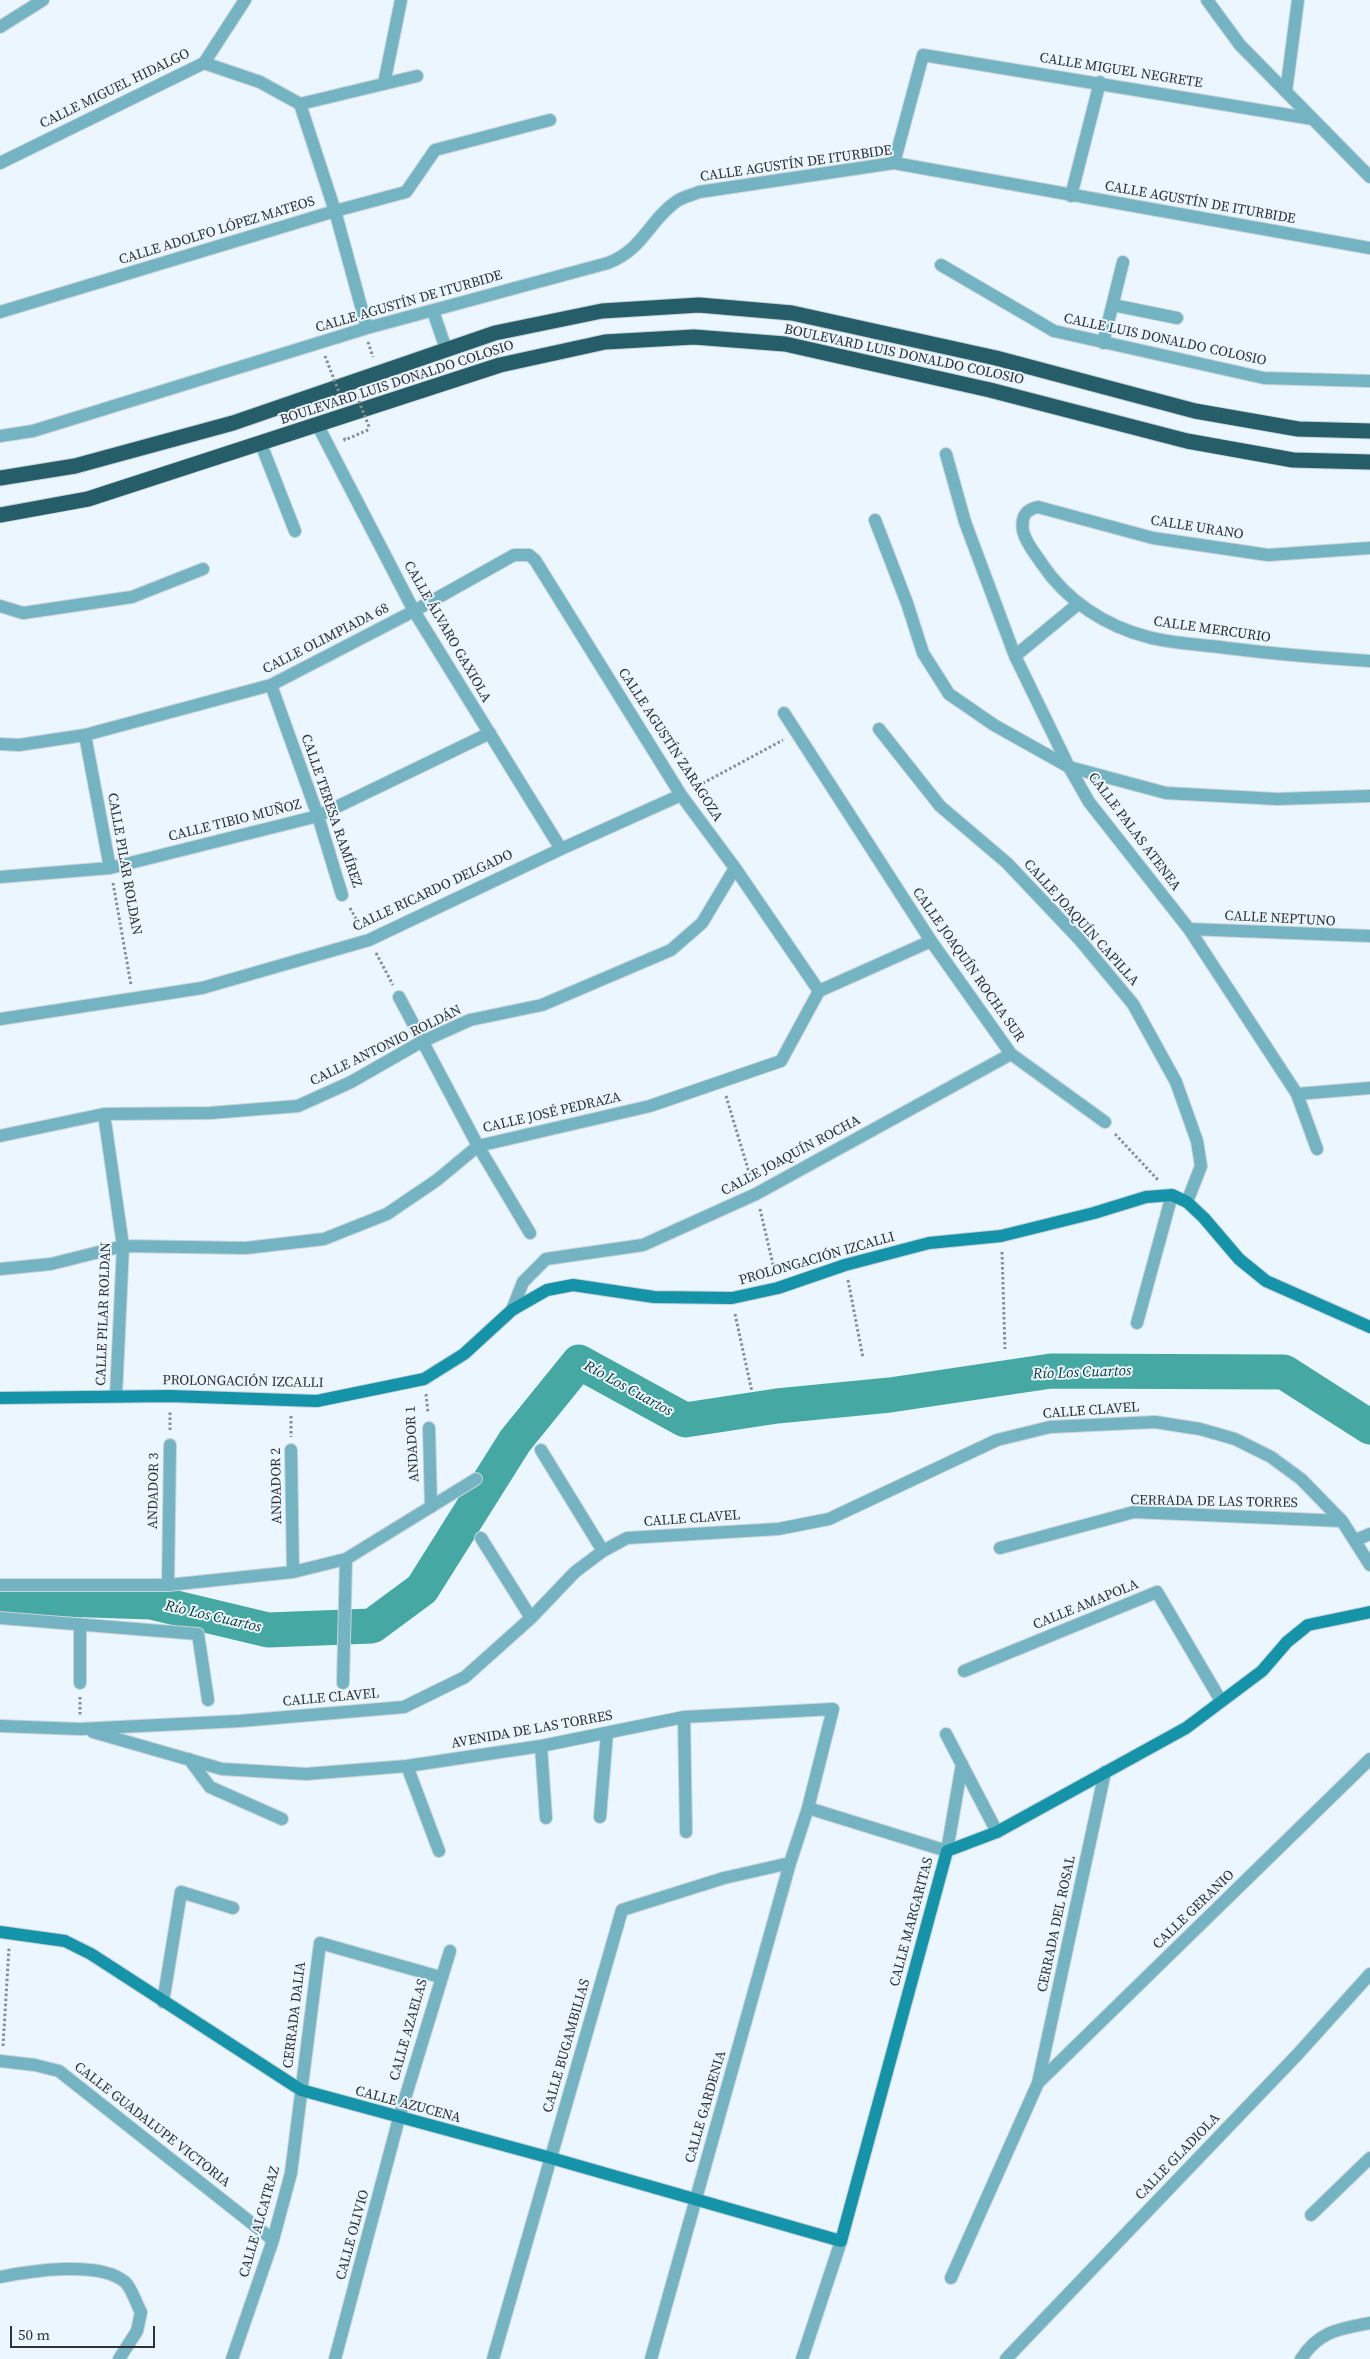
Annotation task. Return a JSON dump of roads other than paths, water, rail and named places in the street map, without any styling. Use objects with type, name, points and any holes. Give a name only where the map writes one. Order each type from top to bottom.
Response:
[{"type":"highway","name":"BOULEVARD LUIS DONALDO COLOSIO","points":[[0,478],[75,466],[233,423],[495,333],[602,311],[699,305],[792,313],[996,358],[1195,411],[1298,430],[1370,431]]},
{"type":"highway","name":"BOULEVARD LUIS DONALDO COLOSIO","points":[[0,515],[88,499],[500,365],[605,342],[694,337],[785,344],[990,390],[1187,441],[1293,460],[1370,462]]},
{"type":"street","points":[[0,27],[43,0]]},
{"type":"street","points":[[204,63],[245,0]]},
{"type":"street","points":[[384,84],[401,0]]},
{"type":"street","points":[[1208,0],[1240,45],[1370,177]]},
{"type":"street","points":[[1286,92],[1298,0]]},
{"type":"street","name":"CALLE MIGUEL NEGRETE","points":[[894,163],[923,55],[1100,82],[1314,119]]},
{"type":"street","name":"CALLE MIGUEL HIDALGO","points":[[0,163],[204,63],[260,82],[300,104]]},
{"type":"street","points":[[300,104],[417,76]]},
{"type":"street","points":[[1072,196],[1100,82]]},
{"type":"street","name":"CALLE ADOLFO LÓPEZ MATEOS","points":[[0,312],[335,211],[300,104]]},
{"type":"street","points":[[367,328],[335,211],[406,192],[435,150],[550,120]]},
{"type":"street","name":"CALLE AGUSTÍN DE ITURBIDE","points":[[0,436],[33,431],[367,328],[622,258],[641,241],[677,201],[699,192],[894,163],[1370,248]]},
{"type":"street","points":[[1103,343],[1123,262]]},
{"type":"street","name":"CALLE LUIS DONALDO COLOSIO","points":[[941,265],[1054,331],[1264,378],[1370,381]]},
{"type":"street","points":[[1113,305],[1177,318]]},
{"type":"street","points":[[433,311],[446,349]]},
{"type":"street","name":"CALLE ÁLVARO GAXIOLA","points":[[317,424],[414,611],[560,849]]},
{"type":"street","points":[[261,444],[294,531]]},
{"type":"street","name":"CALLE PALAS ATENEA","points":[[946,454],[965,522],[1015,656],[1069,767],[1089,802],[1189,930],[1297,1094],[1317,1149]]},
{"type":"street","name":"CALLE URANO","points":[[1024,514],[1030,508],[1038,507],[1153,538],[1268,555],[1370,548]]},
{"type":"street","name":"CALLE MERCURIO","points":[[1024,514],[1022,524],[1025,539],[1048,573],[1078,604],[1106,621],[1148,637],[1292,657],[1370,661]]},
{"type":"street","points":[[875,520],[907,603],[923,653],[949,694],[994,725],[1069,767],[1166,793],[1277,799],[1370,796]]},
{"type":"street","name":"CALLE OLIMPIADA 68","points":[[0,744],[19,745],[85,736],[271,685],[414,611],[514,555],[529,555],[535,560]]},
{"type":"street","name":"CALLE AGUSTÍN ZARAGOZA","points":[[535,560],[681,795],[735,868],[819,991]]},
{"type":"street","points":[[0,606],[23,613],[132,597],[203,569]]},
{"type":"street","points":[[1015,656],[1078,604]]},
{"type":"street","name":"CALLE TERESA RAMÍREZ","points":[[271,685],[318,816],[342,895]]},
{"type":"street","name":"CALLE JOAQUÍN ROCHA SUR","points":[[784,713],[931,941],[1011,1054],[1105,1122]]},
{"type":"street","name":"CALLE JOAQUÍN CAPILLA","points":[[879,729],[940,806],[1007,863],[1079,939],[1133,1004],[1176,1082],[1197,1140],[1201,1166],[1187,1202]]},
{"type":"street","name":"CALLE TIBIO MUÑOZ","points":[[0,878],[110,868],[318,816],[490,734]]},
{"type":"street","name":"CALLE PILAR ROLDAN","points":[[85,736],[110,868]]},
{"type":"street","name":"CALLE RICARDO DELGADO","points":[[0,1019],[202,988],[369,940],[560,849],[681,795]]},
{"type":"street","name":"CALLE ANTONIO ROLDÁN","points":[[0,1136],[104,1114],[210,1113],[298,1106],[351,1082],[421,1042],[470,1020],[542,1005],[671,950],[702,923],[735,868]]},
{"type":"street","name":"CALLE NEPTUNO","points":[[1189,930],[1370,936]]},
{"type":"street","points":[[819,991],[931,941]]},
{"type":"street","name":"CALLE JOSÉ PEDRAZA","points":[[0,1269],[52,1264],[123,1246],[246,1248],[324,1239],[387,1214],[437,1180],[478,1146],[650,1106],[781,1061],[819,991]]},
{"type":"street","points":[[399,997],[421,1042],[478,1146],[530,1233]]},
{"type":"street","name":"CALLE JOAQUÍN ROCHA","points":[[512,1310],[523,1282],[546,1260],[642,1245],[756,1194],[1011,1054]]},
{"type":"street","points":[[1297,1094],[1370,1088]]},
{"type":"street","name":"CALLE PILAR ROLDAN","points":[[104,1114],[123,1246],[116,1396]]},
{"type":"street","points":[[1137,1323],[1172,1195]]},
{"type":"street","name":"PROLONGACIÓN IZCALLI","points":[[0,1398],[170,1396],[317,1401],[424,1379],[464,1354],[512,1310],[547,1290],[573,1285],[654,1296],[732,1298],[778,1288],[845,1265],[929,1243],[1001,1236],[1094,1213],[1146,1197],[1172,1195],[1187,1202],[1204,1218],[1239,1259],[1266,1281],[1370,1328]]},
{"type":"street","name":"CALLE CLAVEL","points":[[0,1726],[80,1729],[240,1721],[404,1708],[465,1677],[531,1618],[575,1572],[603,1551],[627,1538],[778,1529],[829,1518],[997,1440],[1050,1427],[1155,1422],[1200,1429],[1235,1439],[1271,1457],[1301,1479],[1342,1521],[1356,1540],[1370,1565]]},
{"type":"street","name":"ANDADOR 1","points":[[429,1428],[431,1507]]},
{"type":"street","name":"ANDADOR 3","points":[[168,1585],[170,1446]]},
{"type":"street","name":"ANDADOR 2","points":[[291,1450],[293,1572]]},
{"type":"street","points":[[542,1450],[603,1551]]},
{"type":"street","points":[[0,1585],[168,1585],[293,1572],[346,1559],[476,1479]]},
{"type":"street","name":"CERRADA DE LAS TORRES","points":[[1000,1548],[1134,1512],[1342,1521]]},
{"type":"street","points":[[1356,1540],[1370,1534]]},
{"type":"street","points":[[482,1538],[531,1618]]},
{"type":"street","points":[[343,1683],[346,1559]]},
{"type":"street","name":"CALLE AMAPOLA","points":[[964,1671],[1157,1592],[1221,1701]]},
{"type":"street","name":"CALLE MARGARITAS","points":[[802,2359],[840,2241],[947,1851],[997,1832],[1186,1728],[1262,1671],[1287,1642],[1308,1625],[1370,1612]]},
{"type":"street","points":[[0,1618],[198,1634],[208,1700]]},
{"type":"street","points":[[80,1624],[80,1684]]},
{"type":"street","name":"AVENIDA DE LAS TORRES","points":[[80,1729],[222,1769],[306,1774],[407,1766],[541,1746],[684,1717],[833,1708],[808,1808],[790,1863]]},
{"type":"street","points":[[684,1717],[686,1832]]},
{"type":"street","points":[[600,1817],[607,1732]]},
{"type":"street","points":[[946,1734],[997,1832]]},
{"type":"street","points":[[541,1746],[546,1818]]},
{"type":"street","points":[[189,1759],[210,1787],[282,1819]]},
{"type":"street","name":"CALLE GERANIO","points":[[1038,2082],[1370,1759]]},
{"type":"street","points":[[808,1808],[947,1851],[962,1764]]},
{"type":"street","points":[[407,1766],[439,1851]]},
{"type":"street","name":"CERRADA DEL ROSAL","points":[[1038,2082],[1105,1772]]},
{"type":"street","name":"CALLE BUGAMBILIAS","points":[[493,2359],[622,1910],[724,1878],[790,1863]]},
{"type":"street","name":"CALLE GARDENIA","points":[[651,2359],[790,1863]]},
{"type":"street","points":[[163,2002],[182,1892],[233,1908]]},
{"type":"street","name":"CALLE AZUCENA","points":[[5,1932],[65,1941],[91,1954],[301,2090],[551,2158],[840,2241]]},
{"type":"street","name":"CERRADA DALIA","points":[[301,2090],[320,1943],[440,1977]]},
{"type":"street","name":"CALLE AZAELAS","points":[[399,2118],[440,1977],[450,1951]]},
{"type":"street","name":"CALLE GLADIOLA","points":[[1006,2359],[1296,2055],[1370,1974]]},
{"type":"street","name":"CALLE GUADALUPE VICTORIA","points":[[0,2063],[35,2064],[59,2071],[273,2240]]},
{"type":"street","points":[[950,2278],[1038,2082]]},
{"type":"street","name":"CALLE ALCATRAZ","points":[[232,2359],[273,2240],[291,2173],[301,2090]]},
{"type":"street","name":"CALLE OLIVIO","points":[[335,2359],[399,2118]]},
{"type":"street","points":[[1311,2215],[1370,2158]]},
{"type":"street","points":[[0,2276],[32,2270],[74,2269],[110,2274],[126,2283],[141,2312],[137,2331],[119,2359]]},
{"type":"street","points":[[1301,2359],[1321,2335],[1342,2328],[1370,2323]]},
{"type":"waterway","name":"Río Los Cuartos","points":[[0,1597],[151,1602],[268,1630],[372,1626],[422,1589],[515,1441],[579,1362],[685,1420],[777,1406],[890,1395],[1051,1371],[1284,1372],[1370,1427]]}]
